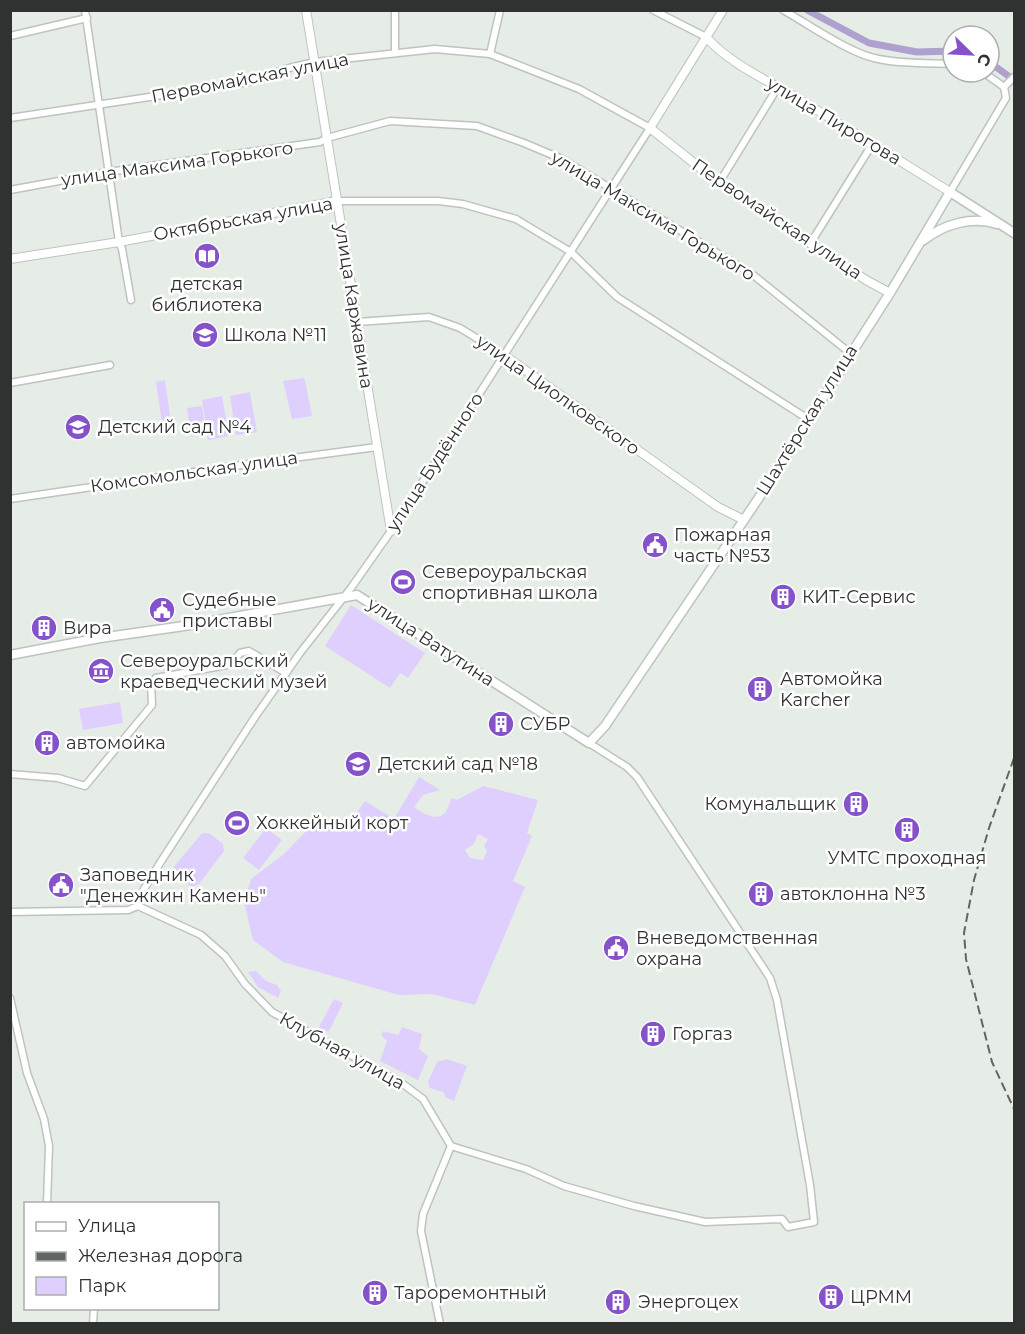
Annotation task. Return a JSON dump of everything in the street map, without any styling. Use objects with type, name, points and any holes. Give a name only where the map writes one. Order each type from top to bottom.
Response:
[{"type":"main road","name":"улица Пирогова","points":[[950,192],[1014,233]]},
{"type":"main road","name":"Шахтёрская улица","points":[[589,743],[605,726],[744,520],[890,293],[950,192]]},
{"type":"main road","points":[[921,243],[938,231],[965,222],[991,222],[1003,225]]},
{"type":"main road","name":"улица Ватутина","points":[[10,655],[357,595],[589,743]]},
{"type":"street","name":"улица Каржавина","points":[[306,10],[391,531]]},
{"type":"street","points":[[395,10],[395,52]]},
{"type":"street","points":[[490,54],[500,10]]},
{"type":"street","name":"улица Пирогова","points":[[653,10],[706,38],[716,49],[950,192]]},
{"type":"street","name":"улица Будённого","points":[[138,906],[144,889],[160,863],[286,673],[391,531],[612,188],[723,10]]},
{"type":"street","points":[[783,10],[854,51],[873,58],[941,64]]},
{"type":"street","points":[[10,36],[86,14],[119,242],[131,300]]},
{"type":"street","name":"Первомайская улица","points":[[10,118],[249,82],[315,62],[435,49],[490,54],[579,89],[650,128],[718,183],[866,280],[890,293]]},
{"type":"street","points":[[1001,83],[1006,86],[1014,77]]},
{"type":"street","name":"Шахтёрская улица","points":[[950,192],[1006,98],[1006,86]]},
{"type":"street","points":[[718,183],[778,87]]},
{"type":"street","name":"улица Максима Горького","points":[[10,190],[108,172],[320,142],[327,138],[390,121],[477,126],[562,159],[612,188],[752,274],[850,353]]},
{"type":"street","points":[[810,244],[873,143]]},
{"type":"street","name":"Октябрьская улица","points":[[10,259],[119,242],[337,201],[413,200],[463,204],[516,219],[571,252],[617,297],[808,419]]},
{"type":"street","name":"улица Циолковского","points":[[357,322],[429,317],[460,328],[504,355],[718,507],[744,520]]},
{"type":"street","points":[[10,383],[110,365]]},
{"type":"street","name":"Комсомольская улица","points":[[10,499],[264,461],[377,447]]},
{"type":"street","points":[[10,774],[58,778],[85,786],[152,705],[151,683],[156,678],[232,664],[240,653],[249,651],[286,673]]},
{"type":"street","points":[[440,1323],[421,1231],[423,1214],[451,1146],[517,1166],[564,1186],[634,1206],[705,1222],[782,1219],[788,1227],[814,1222],[810,1185],[777,1000],[770,978],[637,777],[627,767],[589,743]]},
{"type":"street","points":[[10,912],[128,910],[138,906]]},
{"type":"street","name":"Клубная улица","points":[[138,906],[201,935],[225,956],[246,984],[272,1012],[403,1084],[423,1099],[451,1146]]},
{"type":"street","points":[[10,998],[27,1073],[46,1128],[49,1146],[47,1202]]},
{"type":"green space","points":[[303,378],[312,416],[292,419],[283,381]]},
{"type":"green space","points":[[165,380],[171,422],[162,423],[156,382]]},
{"type":"green space","points":[[250,392],[257,432],[236,435],[230,396]]},
{"type":"green space","points":[[222,396],[229,436],[208,440],[202,400]]},
{"type":"green space","points":[[202,406],[206,434],[191,436],[187,408]]},
{"type":"green space","points":[[351,605],[425,653],[408,678],[400,673],[390,688],[325,646]]},
{"type":"green space","points":[[120,702],[123,723],[83,730],[79,709]]},
{"type":"green space","points":[[419,777],[440,790],[423,795],[414,807],[427,815],[437,817],[446,812],[451,798],[457,800],[483,786],[538,800],[527,833],[532,836],[513,881],[525,887],[475,1005],[431,994],[399,995],[283,962],[253,940],[244,902],[251,879],[284,854],[319,818],[345,829],[365,801],[394,819]],"holes":[[[478,834],[488,839],[484,846],[487,851],[483,860],[470,858],[465,850],[474,844]]]},
{"type":"green space","points":[[266,828],[282,840],[259,870],[243,858]]},
{"type":"green space","points":[[202,833],[209,833],[223,844],[224,851],[199,884],[192,887],[175,876],[173,868]]},
{"type":"green space","points":[[256,971],[266,981],[277,985],[281,991],[278,998],[258,987],[248,972]]},
{"type":"green space","points":[[334,999],[343,1003],[329,1031],[324,1032],[319,1027]]},
{"type":"green space","points":[[402,1027],[422,1034],[419,1049],[428,1056],[418,1080],[380,1061],[387,1041],[381,1035],[383,1031],[398,1035]]},
{"type":"green space","points":[[447,1059],[467,1066],[454,1101],[445,1097],[444,1092],[430,1088],[428,1082],[437,1062]]},
{"type":"waterway","points":[[807,10],[869,43],[917,52],[941,51]]},
{"type":"waterway","points":[[1001,71],[1014,80]]},
{"type":"railway","points":[[1014,758],[989,828],[974,880],[964,933],[966,959],[992,1062],[1014,1109]]},
{"type":"place","name":"детская библиотека","points":[[207,256]]},
{"type":"place","name":"Школа №11","points":[[205,335]]},
{"type":"place","name":"Детский сад №4","points":[[78,427]]},
{"type":"place","name":"Пожарная часть №53","points":[[655,545]]},
{"type":"place","name":"Североуральская спортивная школа","points":[[403,582]]},
{"type":"place","name":"КИТ-Сервис","points":[[783,597]]},
{"type":"place","name":"Судебные приставы","points":[[162,610]]},
{"type":"place","name":"Вира","points":[[44,628]]},
{"type":"place","name":"Североуральский краеведческий музей","points":[[101,671]]},
{"type":"place","name":"Автомойка Karcher","points":[[760,689]]},
{"type":"place","name":"СУБР","points":[[501,724]]},
{"type":"place","name":"автомойка","points":[[47,743]]},
{"type":"place","name":"Детский сад №18","points":[[358,764]]},
{"type":"place","name":"Комунальщик","points":[[856,804]]},
{"type":"place","name":"Хоккейный корт","points":[[237,823]]},
{"type":"place","name":"УМТС проходная","points":[[907,830]]},
{"type":"place","name":"Заповедник \"Денежкин Камень\"","points":[[61,885]]},
{"type":"place","name":"автоклонна №3","points":[[761,894]]},
{"type":"place","name":"Вневедомственная охрана","points":[[616,948]]},
{"type":"place","name":"Горгаз","points":[[653,1034]]},
{"type":"place","name":"Тароремонтный","points":[[375,1293]]},
{"type":"place","name":"ЦРММ","points":[[831,1297]]},
{"type":"place","name":"Энергоцех","points":[[618,1302]]}]
